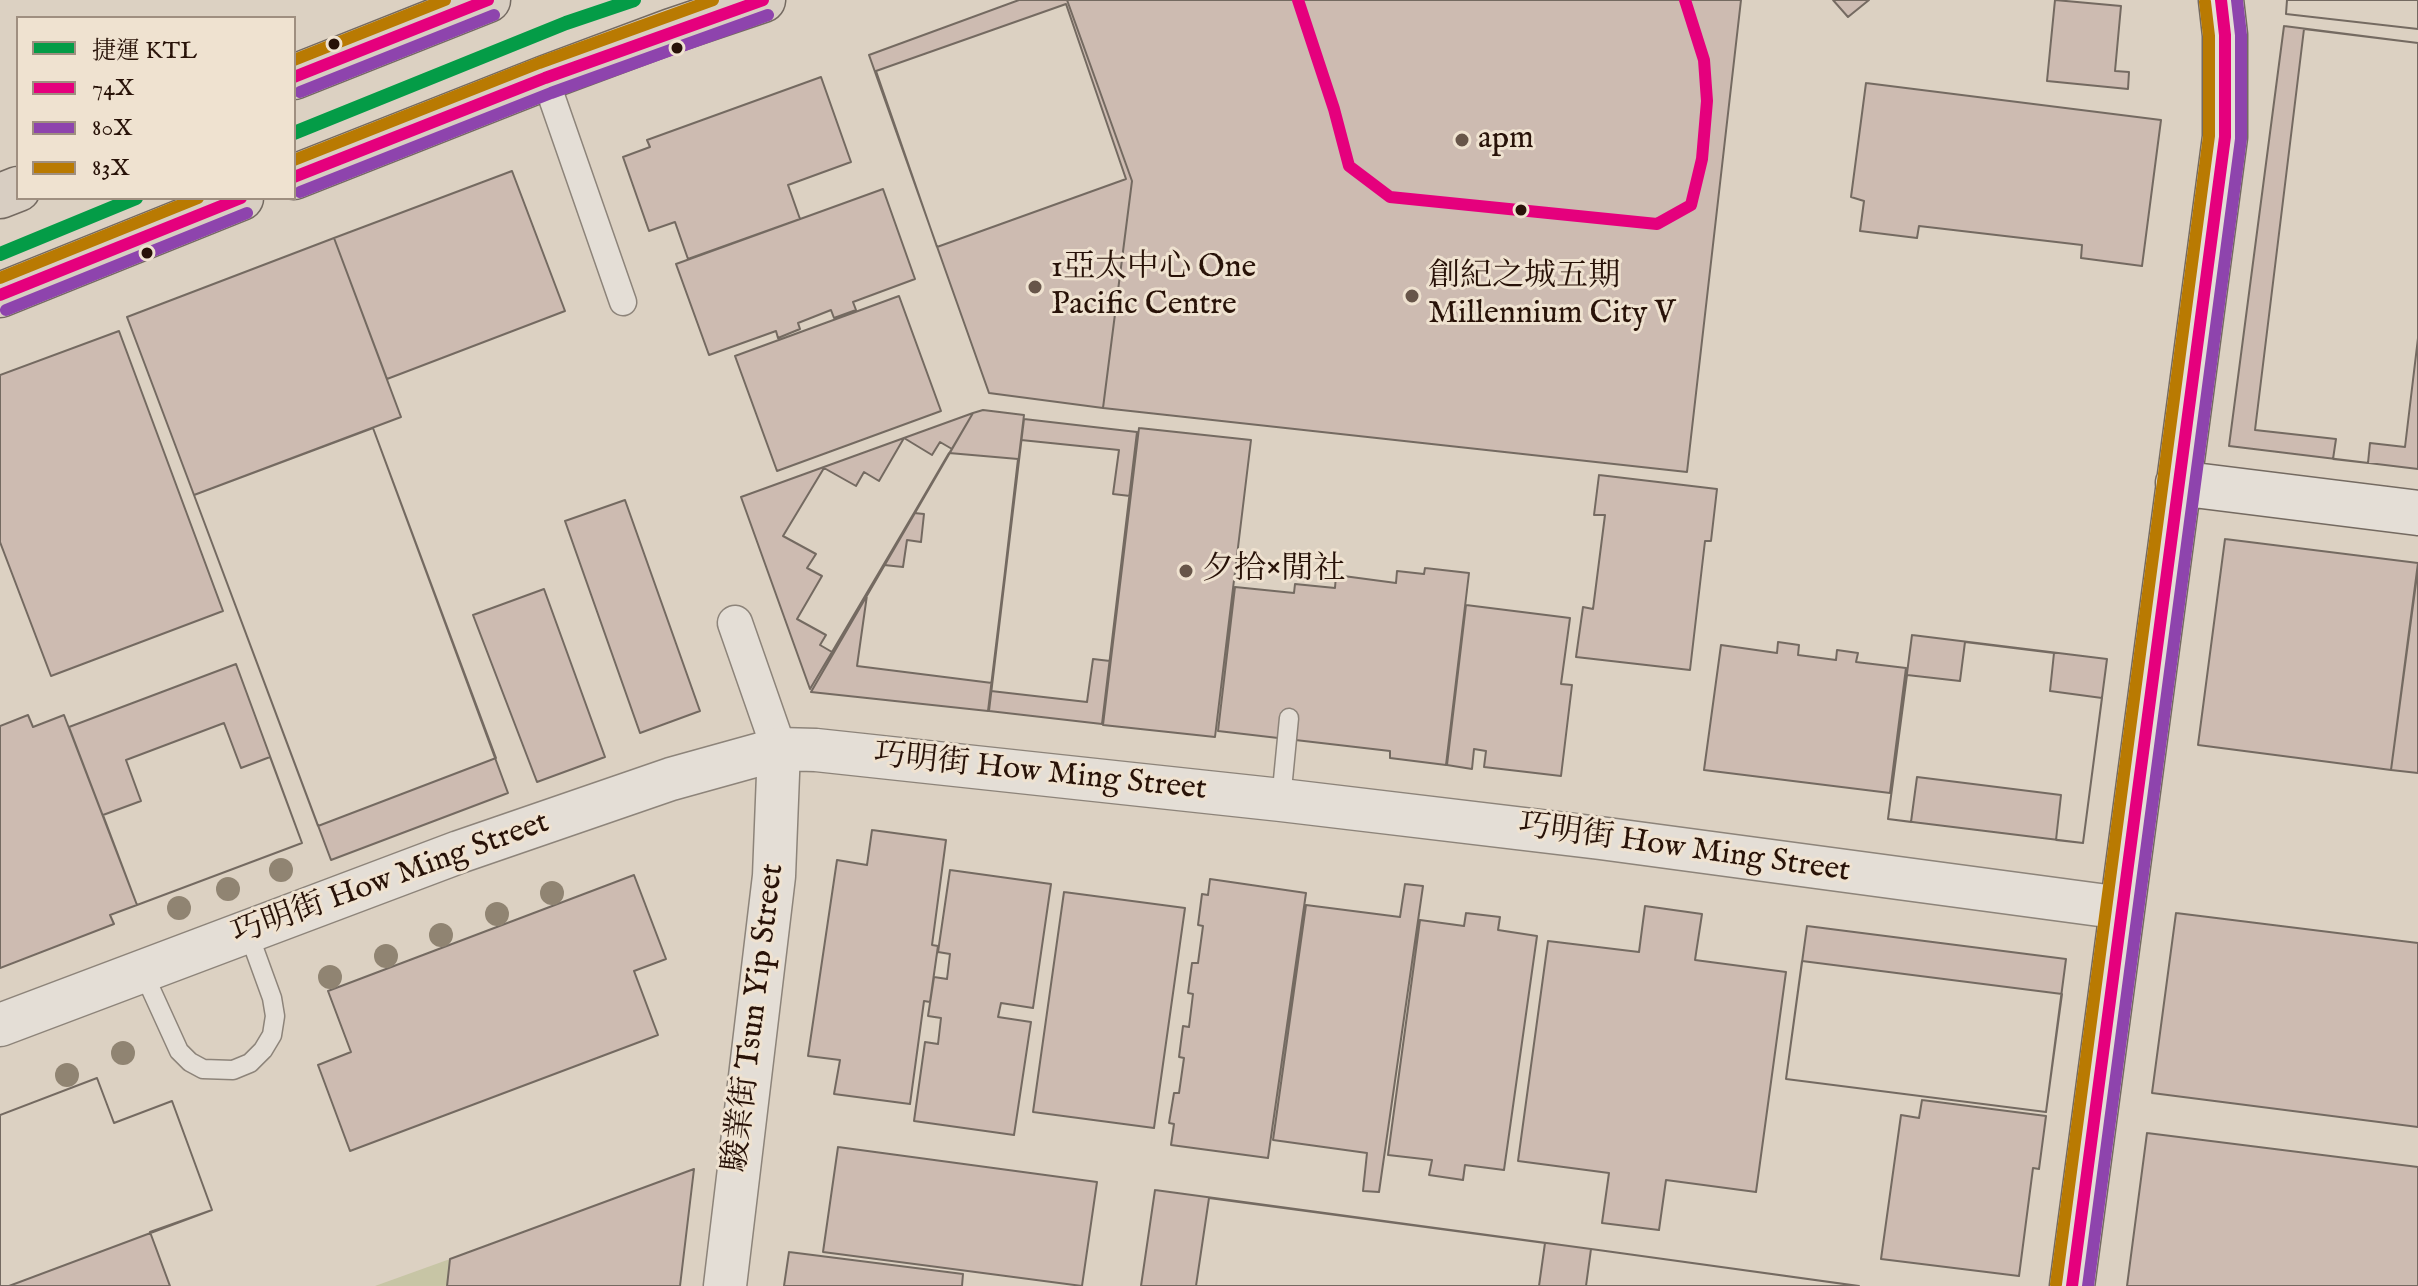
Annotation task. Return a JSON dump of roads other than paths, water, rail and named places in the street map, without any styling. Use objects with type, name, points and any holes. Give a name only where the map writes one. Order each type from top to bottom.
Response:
[{"type":"highway","points":[[296,76],[488,0]]},
{"type":"highway","points":[[296,176],[545,78],[763,0]]},
{"type":"highway","points":[[2,288],[236,200]]},
{"type":"main road","points":[[2072,1286],[2225,137],[2225,35],[2221,0]]},
{"type":"main road","points":[[2178,483],[2418,513]]},
{"type":"street","points":[[545,78],[623,302]]},
{"type":"street","points":[[735,623],[779,749]]},
{"type":"street","name":"巧明街 How Ming Street","points":[[0,1025],[459,852],[656,784],[779,749],[816,750],[1281,800],[1600,838],[2122,908]]},
{"type":"street","name":"駿業街 Tsun Yip Street","points":[[725,1286],[774,876],[779,749]]},
{"type":"lane","points":[[1281,800],[1289,718]]},
{"type":"lane","points":[[143,972],[179,1051],[203,1069],[233,1070],[250,1063],[263,1050],[272,1035],[275,1016],[272,998],[248,932]]},
{"type":"metro line","name":"KTL","points":[[296,132],[566,23],[634,0]]},
{"type":"metro line","name":"KTL","points":[[0,254],[131,200]]},
{"type":"place","name":"apm","points":[[1462,140]]},
{"type":"place","name":"1亞太中心 One Pacific Centre","points":[[1035,287]]},
{"type":"place","name":"創紀之城五期 Millennium City V","points":[[1412,296]]},
{"type":"place","name":"夕拾×閒社","points":[[1186,571]]}]
